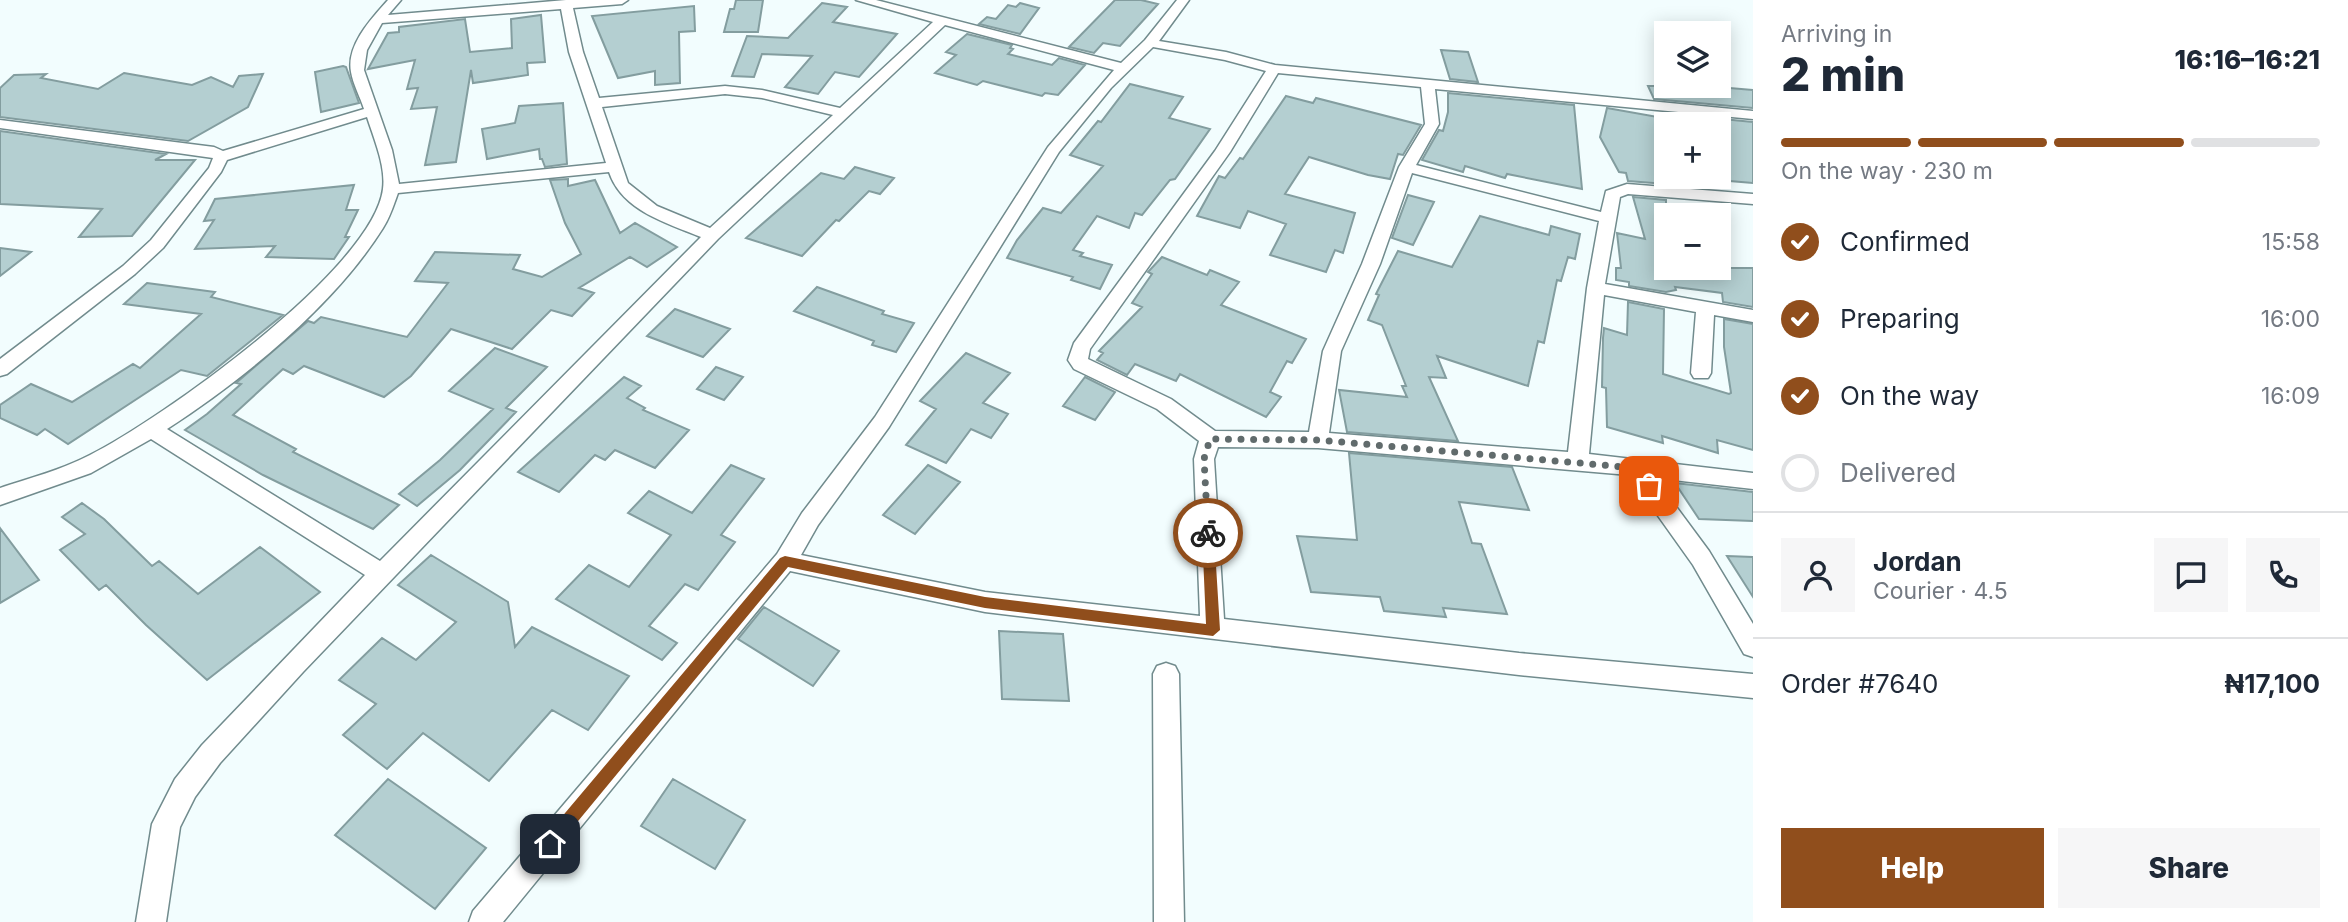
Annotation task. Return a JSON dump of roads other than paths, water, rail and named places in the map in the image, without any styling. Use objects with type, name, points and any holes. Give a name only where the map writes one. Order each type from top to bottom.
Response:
[{"type":"street","points":[[0,497],[95,462],[151,429],[207,390],[294,320],[338,278],[381,220],[392,189],[389,167],[357,70],[357,55],[377,20],[395,0]]},
{"type":"street","points":[[377,20],[622,0]]},
{"type":"street","points":[[862,0],[1124,68]]},
{"type":"street","points":[[484,922],[785,561],[810,519],[882,422],[1053,150],[1124,68],[1150,43],[1183,0]]},
{"type":"street","points":[[566,4],[576,52],[621,184],[633,200],[660,215],[712,235]]},
{"type":"street","points":[[151,922],[166,824],[185,788],[211,754],[712,235],[942,20]]},
{"type":"street","points":[[1150,43],[1214,54],[1274,69],[1753,115]]},
{"type":"street","points":[[1274,69],[1222,152],[1078,354],[1078,360],[1086,368],[1164,404],[1210,439],[1318,440],[1578,461],[1753,481]]},
{"type":"street","points":[[1318,440],[1332,351],[1371,264],[1407,167],[1432,124],[1429,85]]},
{"type":"street","points":[[595,103],[706,90],[735,90],[843,113]]},
{"type":"street","points":[[221,157],[371,111]]},
{"type":"street","points":[[0,124],[214,152],[221,157]]},
{"type":"street","points":[[0,369],[129,270],[157,244],[216,169],[221,157]]},
{"type":"street","points":[[392,189],[615,167]]},
{"type":"street","points":[[1407,167],[1606,218]]},
{"type":"street","points":[[1578,461],[1596,288],[1612,194],[1618,190],[1753,199]]},
{"type":"street","points":[[1596,288],[1753,316]]},
{"type":"street","points":[[1702,373],[1705,309]]},
{"type":"street","points":[[151,429],[382,574]]},
{"type":"street","points":[[1210,439],[1204,459],[1213,630]]},
{"type":"street","points":[[1636,468],[1701,558],[1753,646]]},
{"type":"street","points":[[785,561],[985,602],[1505,662],[1753,686]]},
{"type":"street","points":[[1166,674],[1169,922]]}]
